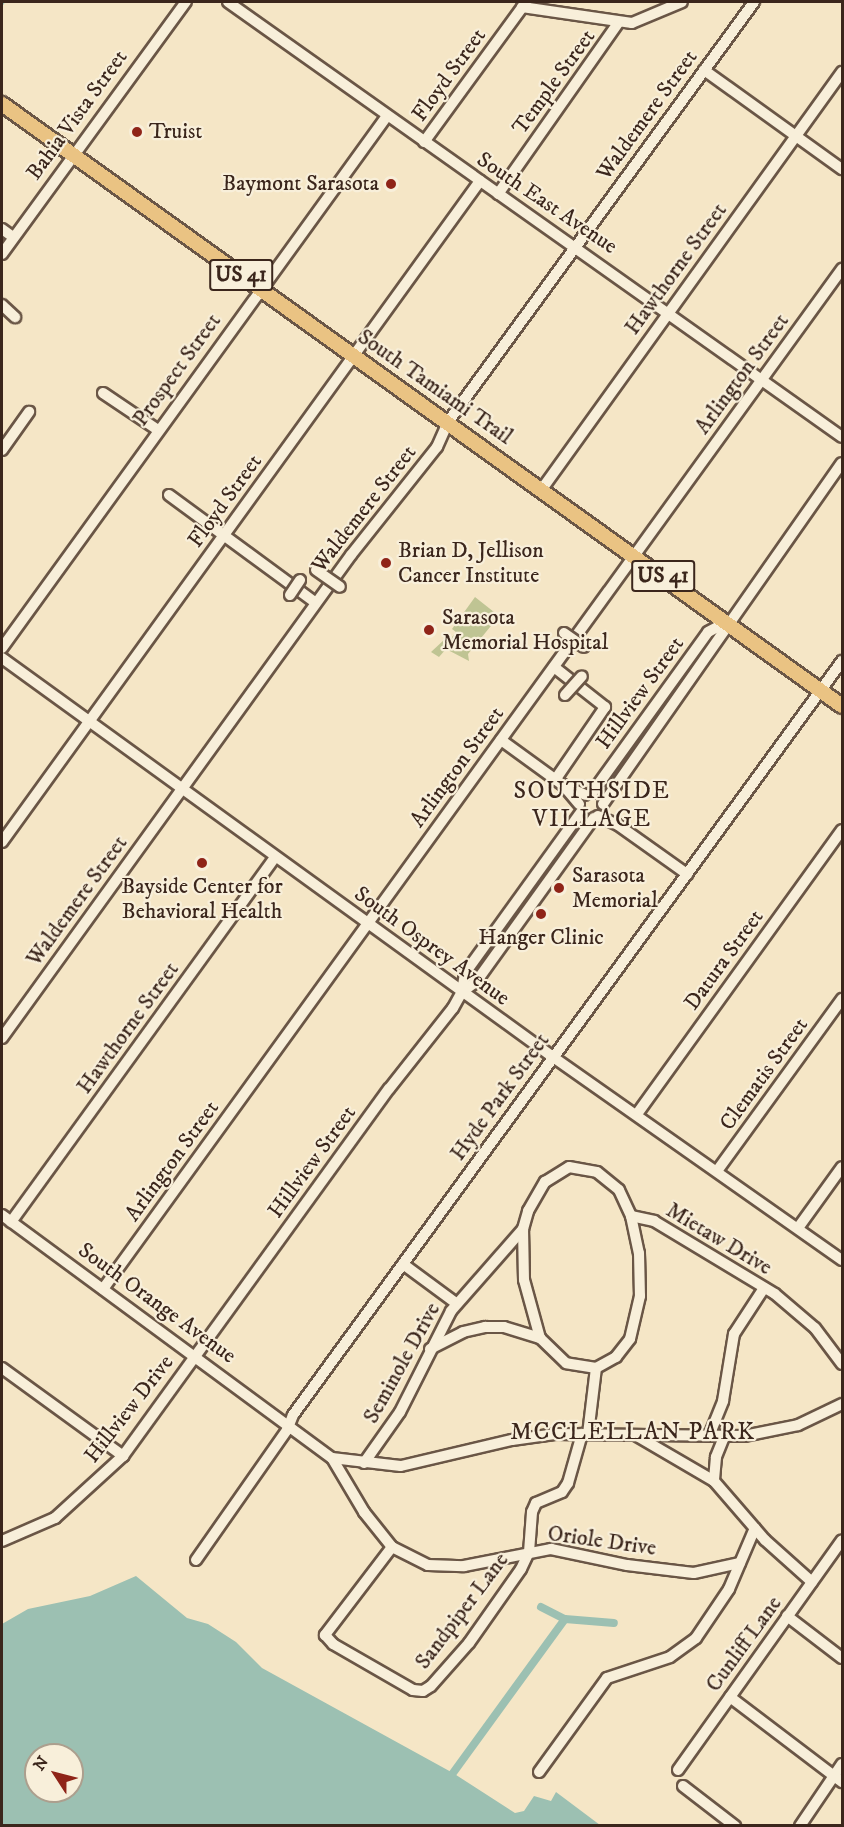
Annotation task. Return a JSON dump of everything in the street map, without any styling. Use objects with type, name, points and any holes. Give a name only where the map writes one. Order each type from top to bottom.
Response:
[{"type":"main road","name":"South Tamiami Trail","points":[[2,104],[843,706]]},
{"type":"street","name":"Bahia Vista Street","points":[[2,254],[72,154],[186,2]]},
{"type":"street","name":"South East Avenue","points":[[228,2],[480,182],[670,312],[843,437]]},
{"type":"street","points":[[524,4],[619,22],[634,22],[682,2]]},
{"type":"street","name":"Waldemere Street","points":[[2,1038],[316,603],[416,475],[448,422],[754,2]]},
{"type":"street","name":"Floyd Street","points":[[424,141],[524,4]]},
{"type":"street","name":"Temple Street","points":[[498,194],[619,22]]},
{"type":"street","points":[[704,70],[843,169]]},
{"type":"street","name":"Hawthorne Street","points":[[542,489],[843,72]]},
{"type":"street","name":"Prospect Street","points":[[2,648],[259,288],[387,116]]},
{"type":"street","name":"Floyd Street","points":[[2,843],[480,182]]},
{"type":"street","points":[[2,229],[13,237]]},
{"type":"street","name":"Arlington Street","points":[[103,1289],[843,269]]},
{"type":"street","points":[[2,306],[15,316]]},
{"type":"street","points":[[103,393],[158,430]]},
{"type":"street","points":[[2,450],[29,412]]},
{"type":"street","name":"Hillview Street","points":[[196,1356],[462,992],[476,982],[600,811],[721,640],[727,622],[843,463]]},
{"type":"street","points":[[169,495],[316,603]]},
{"type":"street","points":[[316,570],[340,587]]},
{"type":"street","points":[[290,595],[300,580]]},
{"type":"street","name":"Hillview Street","points":[[462,992],[465,973],[584,801],[708,632],[727,622]]},
{"type":"street","points":[[564,633],[584,647]]},
{"type":"street","name":"South Osprey Avenue","points":[[2,658],[462,992],[843,1260]]},
{"type":"street","name":"Hyde Park Street","points":[[196,1560],[403,1264],[843,661]]},
{"type":"street","points":[[554,667],[603,704],[604,711],[559,782]]},
{"type":"street","points":[[565,695],[582,676]]},
{"type":"street","points":[[501,740],[687,874]]},
{"type":"street","points":[[584,801],[599,796],[600,811]]},
{"type":"street","name":"Datura Street","points":[[637,1113],[843,830]]},
{"type":"street","name":"Hawthorne Street","points":[[12,1222],[275,857]]},
{"type":"street","name":"Clematis Street","points":[[717,1171],[843,999]]},
{"type":"street","name":"Mietaw Drive","points":[[523,1229],[540,1187],[569,1167],[605,1176],[619,1190],[631,1216],[654,1221],[764,1288],[802,1315],[843,1364]]},
{"type":"street","points":[[798,1228],[843,1167]]},
{"type":"street","name":"South Orange Avenue","points":[[2,1215],[290,1423],[332,1458]]},
{"type":"street","points":[[429,1349],[463,1332],[485,1327],[504,1327],[540,1338],[567,1362],[596,1368],[621,1353],[635,1322],[640,1264],[631,1216]]},
{"type":"street","points":[[523,1229],[524,1280],[540,1338]]},
{"type":"street","name":"Seminole Drive","points":[[364,1463],[400,1412],[429,1349],[457,1304],[523,1229]]},
{"type":"street","points":[[403,1264],[457,1304]]},
{"type":"street","points":[[709,1436],[723,1401],[734,1334],[764,1288]]},
{"type":"street","name":"Hillview Drive","points":[[2,1541],[55,1518],[123,1456],[196,1356]]},
{"type":"street","points":[[2,1368],[123,1456]]},
{"type":"street","points":[[529,1552],[532,1512],[536,1503],[562,1492],[568,1483],[585,1434],[596,1368]]},
{"type":"street","points":[[332,1458],[364,1463],[413,1465],[512,1440],[585,1434],[724,1437],[781,1430],[843,1404]]},
{"type":"street","points":[[635,1435],[714,1481],[755,1528],[812,1582]]},
{"type":"street","points":[[714,1481],[716,1457],[724,1437]]},
{"type":"street","name":"Oriole Drive","points":[[332,1458],[364,1512],[392,1547],[413,1560],[445,1568],[529,1552],[556,1550],[627,1565],[694,1573],[740,1563]]},
{"type":"street","points":[[538,1772],[607,1678],[670,1657],[696,1638],[720,1606],[755,1528]]},
{"type":"street","name":"Cunliff Lane","points":[[678,1770],[843,1540]]},
{"type":"street","name":"Sandpiper Lane","points":[[392,1547],[326,1632],[333,1644],[414,1690],[423,1691],[431,1686],[469,1643],[521,1569],[529,1552]]},
{"type":"street","points":[[787,1616],[843,1658]]},
{"type":"street","points":[[730,1697],[839,1779]]},
{"type":"street","points":[[800,1826],[839,1779],[843,1764]]},
{"type":"street","points":[[683,1786],[735,1826]]},
{"type":"green space","points":[[475,597],[499,616],[468,654],[469,661],[446,649],[439,657],[431,652],[445,639],[449,641],[456,632],[452,629]]},
{"type":"shaded area","points":[[136,1576],[187,1618],[208,1624],[236,1642],[262,1668],[453,1773],[515,1813],[524,1811],[534,1796],[551,1801],[556,1792],[600,1825],[2,1825],[2,1624],[28,1609],[90,1596]]},
{"type":"waterway","points":[[541,1607],[565,1619],[614,1623]]},
{"type":"waterway","points":[[453,1773],[565,1619]]},
{"type":"place","name":"Truist","points":[[137,132]]},
{"type":"place","name":"Baymont Sarasota","points":[[391,184]]},
{"type":"place","name":"Brian D, Jellison Cancer Institute","points":[[386,563]]},
{"type":"place","name":"Sarasota Memorial Hospital","points":[[429,630]]},
{"type":"place","name":"Bayside Center for Behavioral Health","points":[[202,863]]},
{"type":"place","name":"Sarasota Memorial","points":[[559,888]]},
{"type":"place","name":"Hanger Clinic","points":[[541,914]]},
{"type":"district","name":"SOUTHSIDE VILLAGE","points":[[592,806]]},
{"type":"district","name":"MCCLELLAN PARK","points":[[633,1433]]}]
